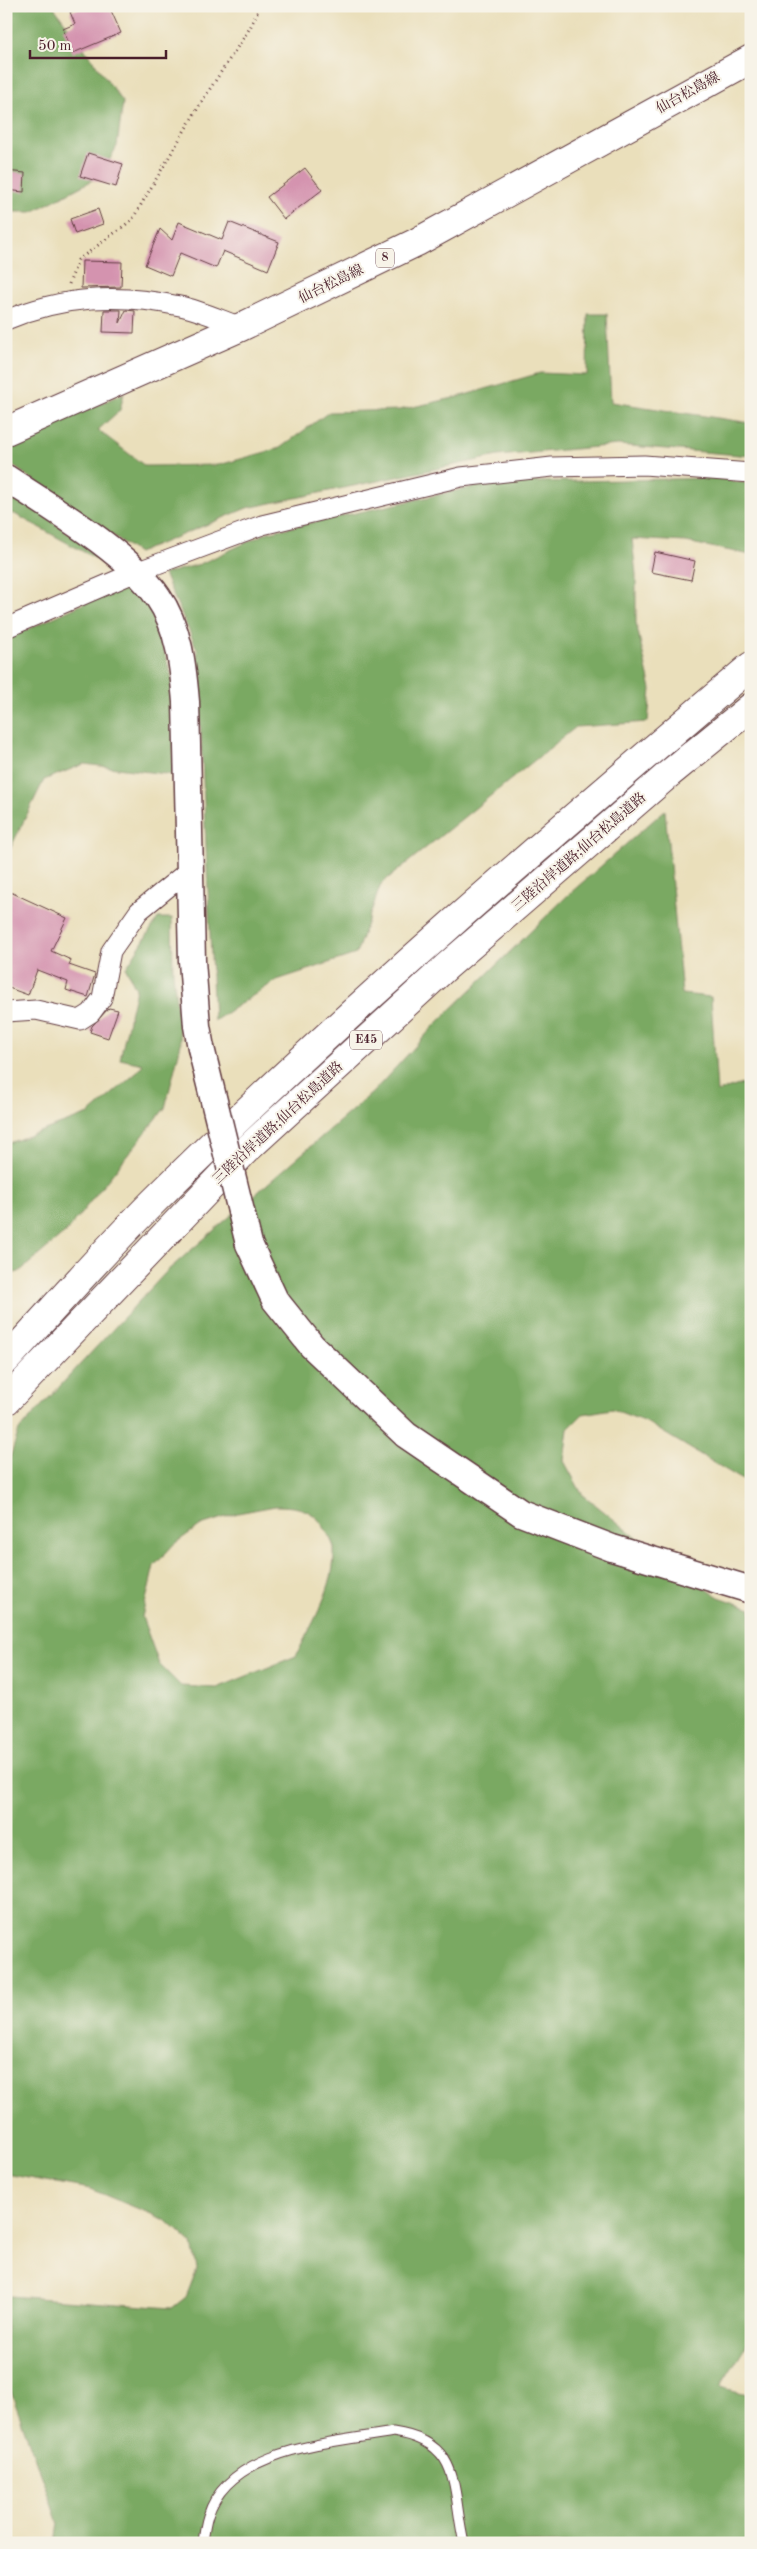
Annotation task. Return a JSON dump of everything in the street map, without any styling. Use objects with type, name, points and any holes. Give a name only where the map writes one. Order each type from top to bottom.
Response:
[{"type":"main road","name":"仙台松島線","points":[[6,431],[241,328],[417,242],[751,59]]},
{"type":"main road","name":"三陸沿岸道路;仙台松島道路","points":[[6,1360],[151,1204],[322,1040],[588,804],[751,666]]},
{"type":"main road","name":"三陸沿岸道路;仙台松島道路","points":[[6,1401],[244,1152],[453,961],[670,773],[751,707]]},
{"type":"street","points":[[6,320],[32,309],[62,301],[112,298],[180,306],[241,328]]},
{"type":"street","points":[[6,628],[136,572],[262,525],[462,477],[552,467],[644,465],[751,473]]},
{"type":"street","points":[[6,478],[102,543],[136,572],[158,597],[173,629],[182,662],[188,741],[188,871],[197,1026],[249,1244],[275,1300],[312,1346],[406,1435],[521,1513],[612,1548],[751,1590]]},
{"type":"street","points":[[6,1012],[36,1010],[80,1020],[91,1013],[102,998],[110,951],[139,910],[188,871]]},
{"type":"lane","points":[[203,2543],[208,2515],[225,2486],[244,2470],[274,2454],[394,2432],[410,2435],[433,2446],[450,2465],[464,2543]]},
{"type":"path","points":[[62,301],[78,260],[132,220],[197,109],[250,28],[260,6]]},
{"type":"green space","points":[[6,6],[53,6],[123,102],[117,146],[101,176],[32,212],[6,212]]},
{"type":"green space","points":[[588,314],[607,314],[611,402],[751,423],[751,456],[618,445],[498,456],[247,508],[138,553],[6,461],[6,450],[9,445],[124,393],[120,410],[98,430],[145,466],[219,465],[280,448],[329,412],[399,410],[458,397],[540,373],[587,375]]},
{"type":"green space","points":[[716,478],[751,484],[751,555],[686,542],[632,539],[636,574],[636,623],[651,689],[648,722],[576,727],[381,884],[356,954],[277,980],[214,1021],[197,649],[164,574],[200,564],[269,532],[492,483]]},
{"type":"green space","points":[[6,489],[73,536],[102,562],[13,513],[6,518]]},
{"type":"green space","points":[[127,584],[143,594],[154,616],[172,678],[174,775],[84,764],[44,780],[6,857],[6,639]]},
{"type":"green space","points":[[665,810],[682,994],[711,997],[717,1092],[751,1081],[751,1485],[646,1422],[612,1409],[583,1414],[568,1429],[564,1461],[582,1494],[685,1576],[719,1597],[751,1608],[751,2337],[720,2387],[751,2395],[751,2543],[55,2543],[58,2523],[6,2378],[6,2300],[10,2296],[172,2308],[186,2297],[197,2269],[192,2244],[166,2220],[90,2189],[6,2174],[6,1470],[19,1430],[167,1271],[372,1093],[435,1025],[568,895]],"holes":[[[283,1506],[298,1508],[311,1513],[322,1524],[334,1548],[334,1562],[327,1590],[316,1617],[296,1656],[217,1688],[181,1686],[159,1664],[142,1617],[154,1566],[174,1544],[201,1525],[238,1513]]]},
{"type":"green space","points":[[158,918],[172,918],[173,973],[181,1044],[165,1108],[67,1231],[19,1272],[6,1275],[6,1144],[89,1114],[135,1074],[143,1064],[120,1059],[136,989],[126,968]]},
{"type":"building","points":[[83,6],[109,6],[121,33],[73,53],[63,29],[75,24],[70,12]]},
{"type":"building","points":[[88,153],[123,164],[116,187],[80,176]]},
{"type":"building","points":[[305,168],[322,190],[284,219],[267,197]]},
{"type":"building","points":[[6,171],[25,173],[24,192],[6,190]]},
{"type":"building","points":[[98,209],[103,224],[75,234],[70,219]]},
{"type":"building","points":[[179,222],[222,240],[229,222],[279,242],[268,270],[223,251],[216,268],[180,253],[171,276],[145,265],[160,229],[172,240]]},
{"type":"building","points":[[82,261],[122,262],[121,287],[81,288]]},
{"type":"building","points":[[104,310],[121,310],[120,323],[126,310],[135,311],[134,333],[103,332]]},
{"type":"building","points":[[655,552],[695,561],[691,580],[651,572]]},
{"type":"building","points":[[6,890],[67,918],[51,951],[71,960],[69,965],[95,974],[88,997],[66,990],[68,982],[37,970],[28,995],[6,987]]},
{"type":"building","points":[[109,1008],[118,1010],[108,1038],[90,1032],[92,1026]]}]
